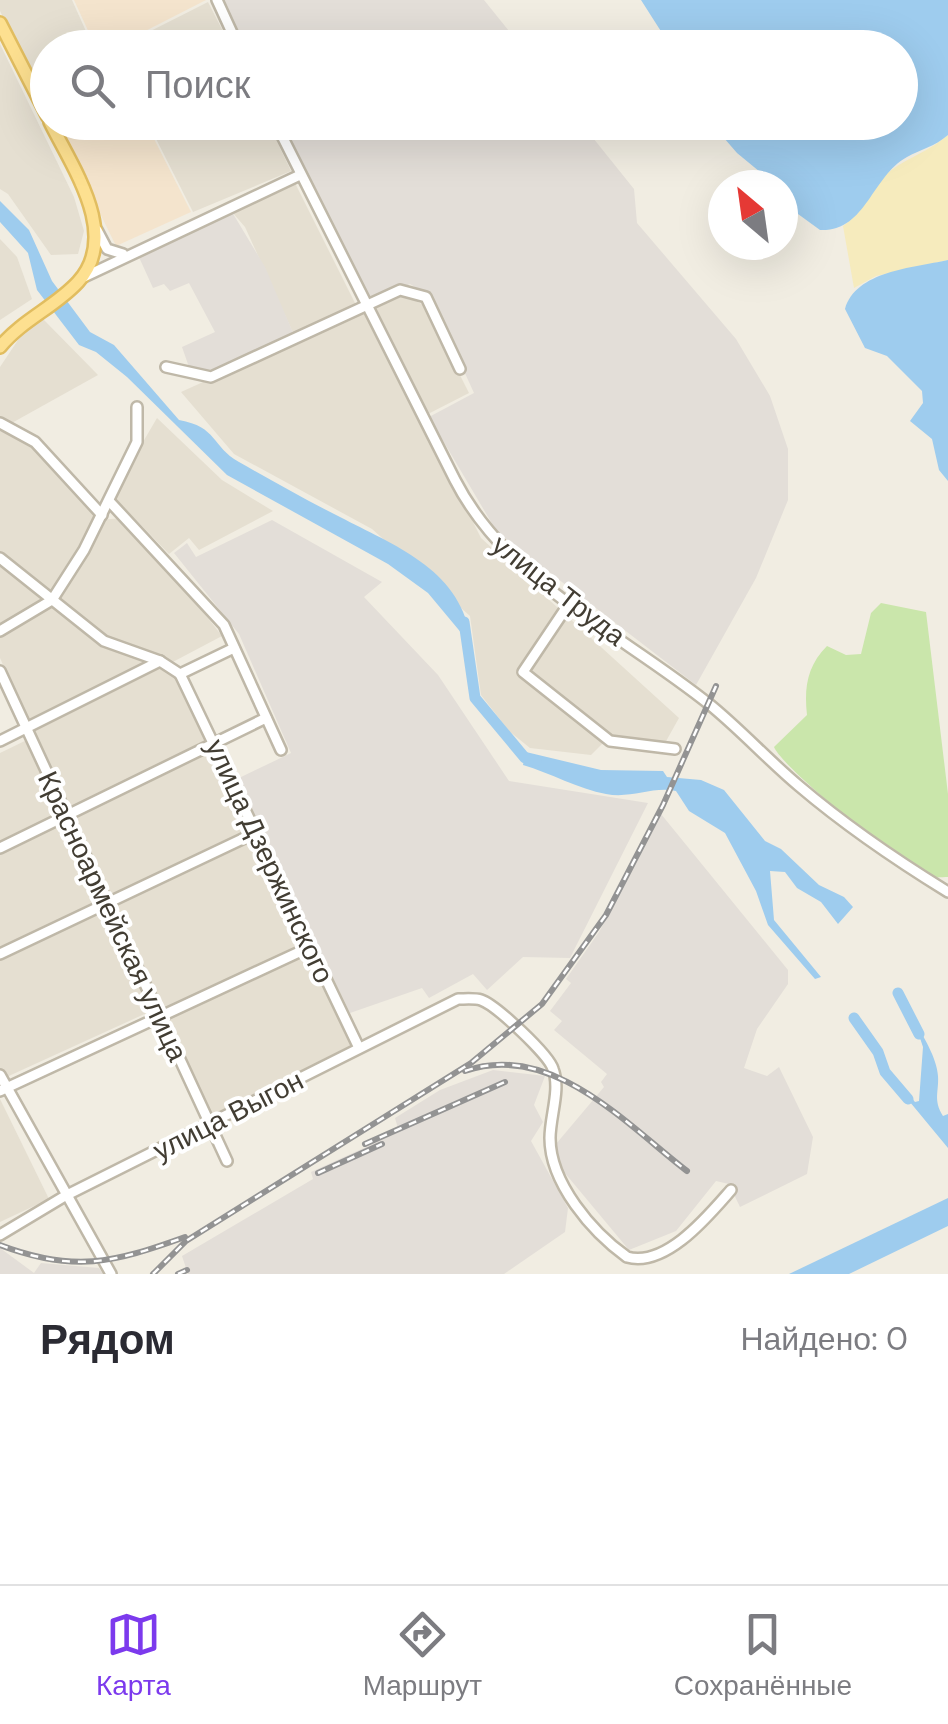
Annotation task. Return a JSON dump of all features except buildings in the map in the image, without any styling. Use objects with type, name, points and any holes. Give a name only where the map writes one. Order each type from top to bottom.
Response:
[{"type":"main road","points":[[0,24],[30,83]]},
{"type":"main road","points":[[0,347],[75,284],[90,258],[96,225],[58,140]]},
{"type":"street","points":[[216,0],[230,30]]},
{"type":"street","name":"улица Труда","points":[[283,140],[472,514],[514,558],[706,702],[798,786],[886,854],[948,892]]},
{"type":"street","points":[[75,284],[131,252],[300,175]]},
{"type":"street","points":[[96,225],[107,249],[131,252]]},
{"type":"street","points":[[166,367],[211,376],[400,290],[426,297],[460,369]]},
{"type":"street","points":[[0,632],[52,600],[110,502],[137,442],[137,407]]},
{"type":"street","points":[[0,423],[35,442],[102,515]]},
{"type":"street","points":[[110,502],[162,553],[224,625],[281,750]]},
{"type":"street","points":[[0,558],[104,641],[160,661],[180,674],[234,648]]},
{"type":"street","points":[[570,602],[523,672],[610,741],[675,749]]},
{"type":"street","points":[[0,741],[160,661]]},
{"type":"street","name":"Красноармейская улица","points":[[0,670],[227,1161]]},
{"type":"street","name":"улица Дзержинского","points":[[180,674],[358,1048]]},
{"type":"street","points":[[0,848],[266,718]]},
{"type":"street","points":[[0,954],[255,833]]},
{"type":"street","points":[[3,1090],[310,948]]},
{"type":"street","name":"улица Выгон","points":[[0,1235],[65,1196],[458,999],[480,1000],[502,1014],[550,1062],[556,1083],[550,1138],[556,1168],[582,1214],[627,1258],[645,1258],[679,1240],[731,1190]]},
{"type":"street","points":[[0,1075],[3,1090],[111,1274]]},
{"type":"shaded area","points":[[0,0],[72,0],[85,30],[30,30],[30,72],[0,11]]},
{"type":"shaded area","points":[[74,0],[206,0],[147,30],[88,30]]},
{"type":"shaded area","points":[[223,0],[484,0],[508,30],[237,30]]},
{"type":"shaded area","points":[[208,2],[222,30],[153,30]]},
{"type":"shaded area","points":[[0,44],[30,106],[30,140],[46,140],[74,197],[84,231],[78,254],[51,255],[8,194],[0,189]]},
{"type":"shaded area","points":[[64,140],[155,140],[191,212],[116,246]]},
{"type":"shaded area","points":[[157,140],[276,140],[291,171],[193,212]]},
{"type":"shaded area","points":[[290,140],[595,140],[634,189],[637,223],[736,339],[770,396],[788,449],[788,500],[756,578],[696,685],[497,532],[429,417],[474,393],[428,295],[410,284],[371,302]]},
{"type":"shaded area","points":[[295,183],[356,305],[294,335],[245,227],[232,212]]},
{"type":"shaded area","points":[[232,212],[265,267],[294,335],[210,372],[189,367],[182,347],[215,332],[189,283],[170,291],[164,284],[153,288],[138,255]]},
{"type":"shaded area","points":[[0,239],[17,257],[32,299],[0,320]]},
{"type":"shaded area","points":[[405,295],[425,306],[469,393],[428,414],[373,309]]},
{"type":"shaded area","points":[[366,308],[481,538],[679,718],[665,743],[603,743],[591,755],[530,748],[509,731],[481,695],[470,616],[372,529],[234,454],[181,392]]},
{"type":"shaded area","points":[[42,318],[98,375],[10,424],[0,417],[0,367],[22,334]]},
{"type":"shaded area","points":[[157,418],[222,480],[273,511],[199,550],[189,538],[169,554],[112,495]]},
{"type":"shaded area","points":[[0,431],[32,444],[99,520],[123,518],[165,563],[222,636],[169,664],[357,1047],[214,1121],[162,1006],[0,1080],[0,753],[35,736],[0,658]]},
{"type":"shaded area","points":[[272,520],[382,582],[364,597],[438,675],[509,781],[648,803],[570,958],[523,957],[487,990],[473,974],[429,998],[422,988],[350,1013],[237,779],[291,753],[239,634],[174,553],[187,543],[196,557]]},
{"type":"shaded area","points":[[661,814],[788,970],[788,984],[757,1029],[744,1068],[767,1076],[779,1067],[813,1137],[807,1174],[740,1207],[729,1184],[716,1181],[676,1231],[629,1250],[559,1166],[556,1144],[604,1087],[601,1082],[607,1074],[554,1030],[562,1021],[550,1011],[571,983],[566,979],[599,932]]},
{"type":"shaded area","points":[[493,1070],[545,1076],[534,1105],[543,1122],[531,1141],[568,1208],[565,1232],[504,1274],[188,1274],[182,1256],[313,1179],[311,1172],[399,1132],[395,1118],[440,1090]]},
{"type":"shaded area","points":[[0,1099],[49,1199],[0,1222]]},
{"type":"shaded area","points":[[0,1248],[34,1273],[41,1263],[99,1268],[103,1274],[0,1274]]},
{"type":"green space","points":[[881,603],[926,612],[948,794],[948,877],[932,877],[874,839],[799,776],[774,747],[807,715],[808,678],[820,654],[827,646],[846,655],[861,654],[871,613]]},
{"type":"sand","points":[[948,135],[948,260],[876,276],[854,288],[843,226],[857,214],[884,176]]},
{"type":"water","points":[[641,0],[948,0],[948,135],[895,166],[848,222],[820,230],[798,214],[798,170],[758,170],[726,140],[918,140],[918,30],[660,30]]},
{"type":"water","points":[[0,201],[29,230],[52,281],[90,332],[114,345],[179,420],[201,427],[239,462],[420,561],[452,592],[470,635],[463,635],[428,593],[388,564],[227,475],[127,377],[96,352],[79,345],[37,290],[28,253],[0,222]]},
{"type":"water","points":[[948,260],[948,481],[939,470],[932,439],[910,421],[923,403],[922,391],[887,356],[865,348],[845,309],[851,296],[873,279]]},
{"type":"water","points":[[526,752],[601,770],[663,771],[667,777],[701,780],[724,790],[765,841],[781,849],[819,885],[844,897],[853,907],[838,924],[821,902],[797,888],[785,872],[770,871],[774,920],[821,977],[815,979],[768,925],[756,891],[725,833],[689,811],[676,791],[615,795],[596,792],[523,765]]},
{"type":"water","points":[[914,1020],[937,1069],[938,1105],[943,1116],[948,1114],[948,1148],[900,1090],[901,1084],[915,1102],[919,1101],[923,1047]]},
{"type":"water","points":[[948,1198],[948,1226],[849,1274],[789,1274]]},
{"type":"waterway","points":[[464,622],[475,698],[525,758],[536,761]]},
{"type":"waterway","points":[[898,993],[919,1034]]},
{"type":"waterway","points":[[854,1018],[878,1052],[885,1072],[908,1099]]},
{"type":"railway","points":[[153,1274],[186,1241],[471,1063],[542,1004],[606,915],[663,805],[716,686]]},
{"type":"railway","points":[[465,1071],[497,1065],[527,1067],[557,1077],[613,1111],[687,1171]]},
{"type":"railway","points":[[365,1144],[505,1082]]},
{"type":"railway","points":[[318,1173],[382,1144]]},
{"type":"railway","points":[[0,1245],[72,1262],[114,1258],[185,1237]]},
{"type":"railway","points":[[178,1274],[187,1270]]}]
